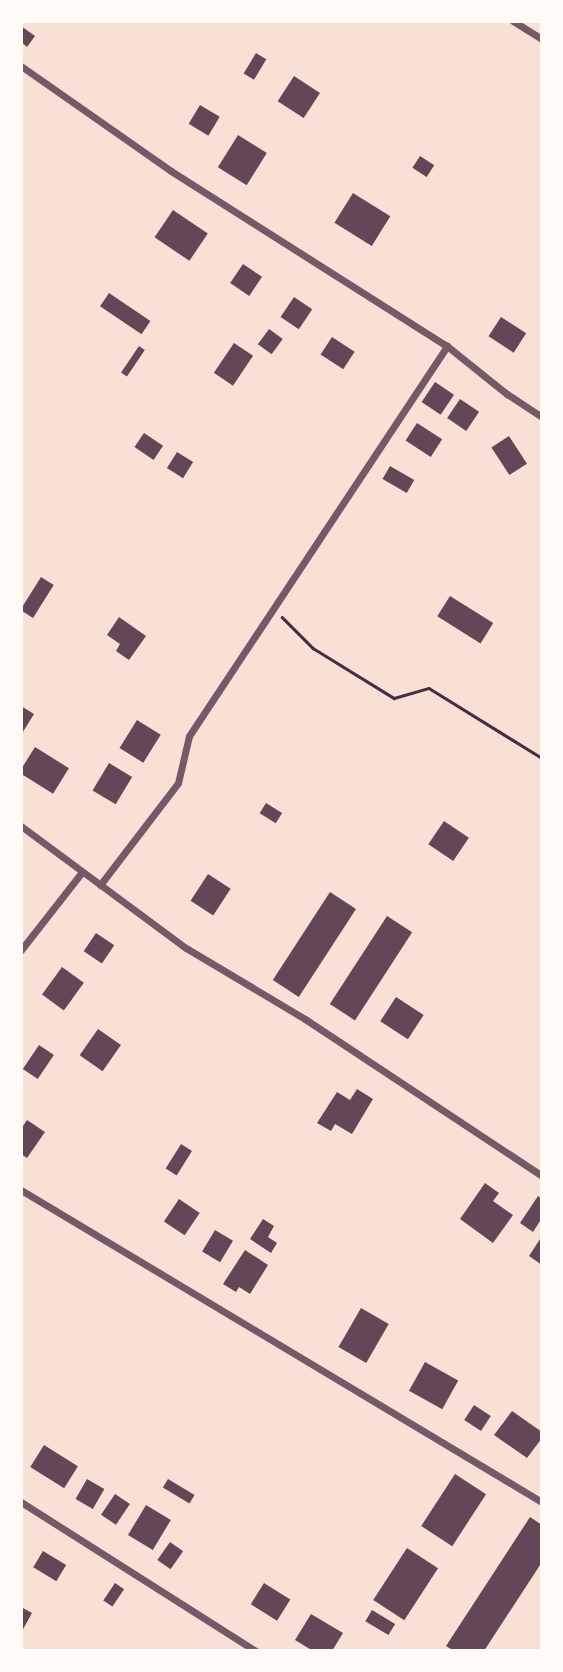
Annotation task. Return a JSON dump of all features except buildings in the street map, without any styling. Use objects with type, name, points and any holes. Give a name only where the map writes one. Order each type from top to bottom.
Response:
[{"type":"street","points":[[513,21],[542,39]]},
{"type":"street","points":[[21,66],[171,171],[447,346],[507,394],[542,416]]},
{"type":"street","points":[[100,885],[178,783],[189,736],[447,346]]},
{"type":"street","points":[[21,826],[186,948],[305,1019],[542,1176]]},
{"type":"street","points":[[21,950],[82,872]]},
{"type":"street","points":[[21,1190],[542,1502]]},
{"type":"street","points":[[21,1502],[256,1651]]},
{"type":"path","points":[[272,608],[313,648],[394,698],[429,688],[542,758]]}]
